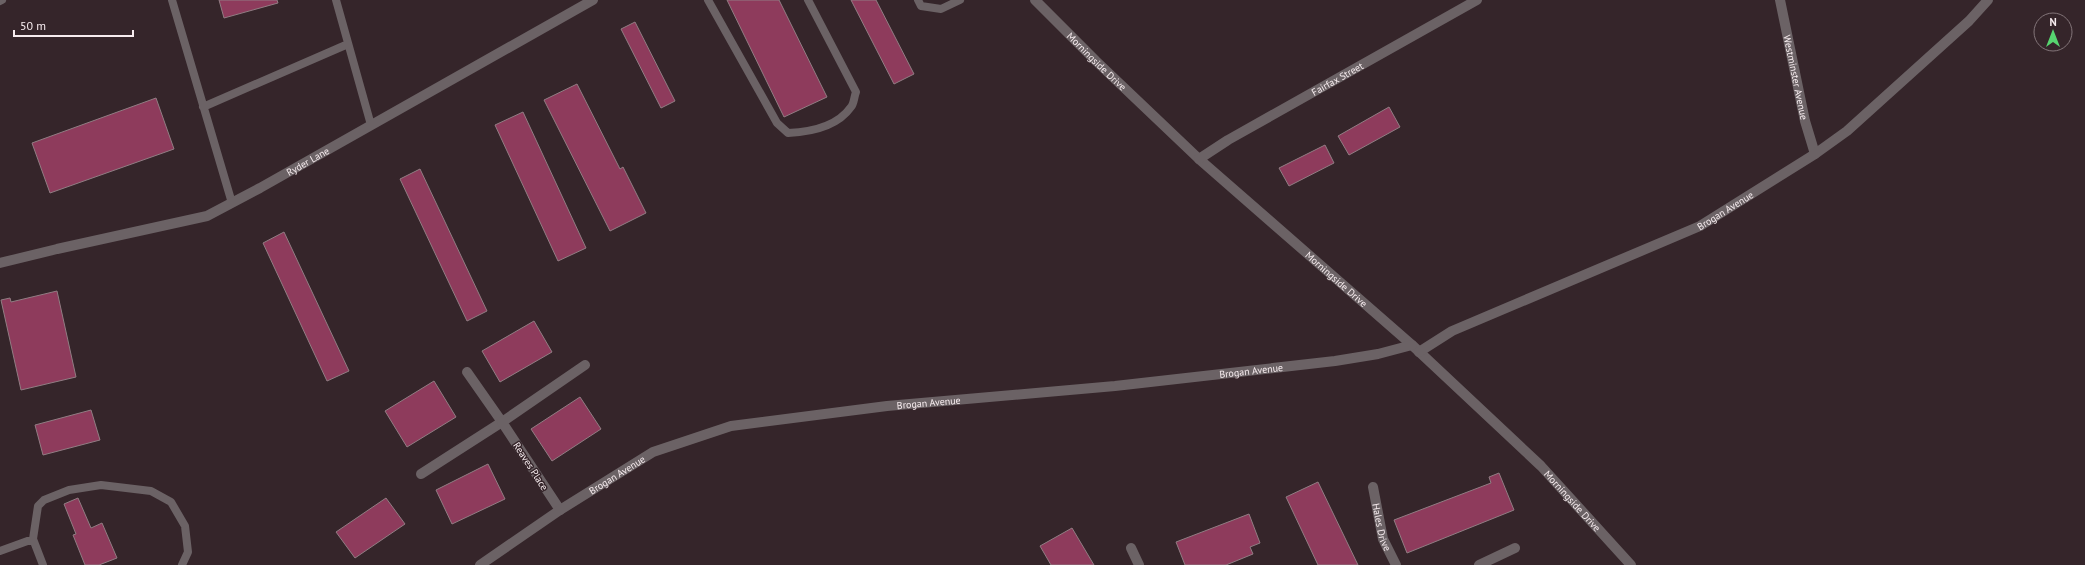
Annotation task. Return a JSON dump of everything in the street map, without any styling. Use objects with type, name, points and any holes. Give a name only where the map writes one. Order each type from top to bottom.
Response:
[{"type":"street","name":"Ryder Lane","points":[[0,263],[207,216],[593,0]]},
{"type":"street","name":"Morningside Drive","points":[[1035,0],[1096,61],[1199,159],[1416,349],[1541,466],[1631,565]]},
{"type":"street","name":"Fairfax Street","points":[[1199,159],[1228,140],[1477,0]]},
{"type":"street","name":"Westminster Avenue","points":[[1780,0],[1805,121],[1814,154]]},
{"type":"street","name":"Brogan Avenue","points":[[480,565],[560,510],[653,452],[731,426],[887,406],[1115,386],[1327,362],[1416,349],[1452,331],[1700,226],[1814,154],[1847,131],[1969,21],[1988,0]]},
{"type":"street","points":[[421,474],[502,422],[585,365]]},
{"type":"street","name":"Reaves Place","points":[[467,372],[560,510]]},
{"type":"street","name":"Hales Drive","points":[[1373,487],[1383,539],[1396,565]]},
{"type":"street","points":[[1131,548],[1139,565]]},
{"type":"street","points":[[1479,565],[1515,548]]},
{"type":"lane","points":[[172,0],[232,203]]},
{"type":"lane","points":[[336,0],[371,125]]},
{"type":"lane","points":[[708,0],[777,124],[788,133],[808,132],[834,122],[851,107],[856,92],[808,0]]},
{"type":"lane","points":[[918,0],[921,6],[941,9],[960,0]]},
{"type":"lane","points":[[203,107],[348,44]]},
{"type":"lane","points":[[43,565],[33,539],[38,506],[44,500],[69,490],[101,485],[151,491],[172,502],[186,526],[188,552],[182,565]]},
{"type":"lane","points":[[0,551],[33,539]]},
{"type":"building","points":[[219,0],[277,0],[278,3],[224,18]]},
{"type":"building","points":[[727,0],[779,0],[827,97],[784,117]]},
{"type":"building","points":[[851,0],[876,0],[914,74],[894,84]]},
{"type":"building","points":[[635,22],[675,101],[661,108],[621,29]]},
{"type":"building","points":[[577,84],[620,169],[623,167],[646,213],[610,231],[544,100]]},
{"type":"building","points":[[156,98],[174,149],[50,193],[32,143]]},
{"type":"building","points":[[1389,107],[1400,127],[1349,155],[1338,136]]},
{"type":"building","points":[[523,112],[586,248],[558,261],[495,125]]},
{"type":"building","points":[[1325,145],[1334,163],[1289,186],[1279,168]]},
{"type":"building","points":[[420,169],[487,311],[467,321],[400,179]]},
{"type":"building","points":[[284,232],[349,371],[327,381],[263,243]]},
{"type":"building","points":[[57,291],[76,377],[21,390],[1,300],[10,298],[11,302]]},
{"type":"building","points":[[534,321],[552,352],[500,382],[482,351]]},
{"type":"building","points":[[434,381],[456,417],[407,447],[385,411]]},
{"type":"building","points":[[580,397],[601,429],[552,461],[531,429]]},
{"type":"building","points":[[91,410],[100,440],[43,455],[35,425]]},
{"type":"building","points":[[488,464],[505,499],[452,524],[436,490]]},
{"type":"building","points":[[1499,473],[1514,510],[1407,553],[1394,520],[1491,483],[1489,477]]},
{"type":"building","points":[[1318,482],[1358,565],[1318,565],[1286,497]]},
{"type":"building","points":[[78,498],[91,528],[102,523],[117,558],[99,565],[85,565],[73,535],[76,534],[64,504]]},
{"type":"building","points":[[386,498],[405,524],[355,558],[336,532]]},
{"type":"building","points":[[1249,514],[1260,543],[1250,547],[1253,554],[1226,565],[1185,565],[1176,542]]},
{"type":"building","points":[[1072,528],[1094,565],[1051,565],[1040,546]]}]
